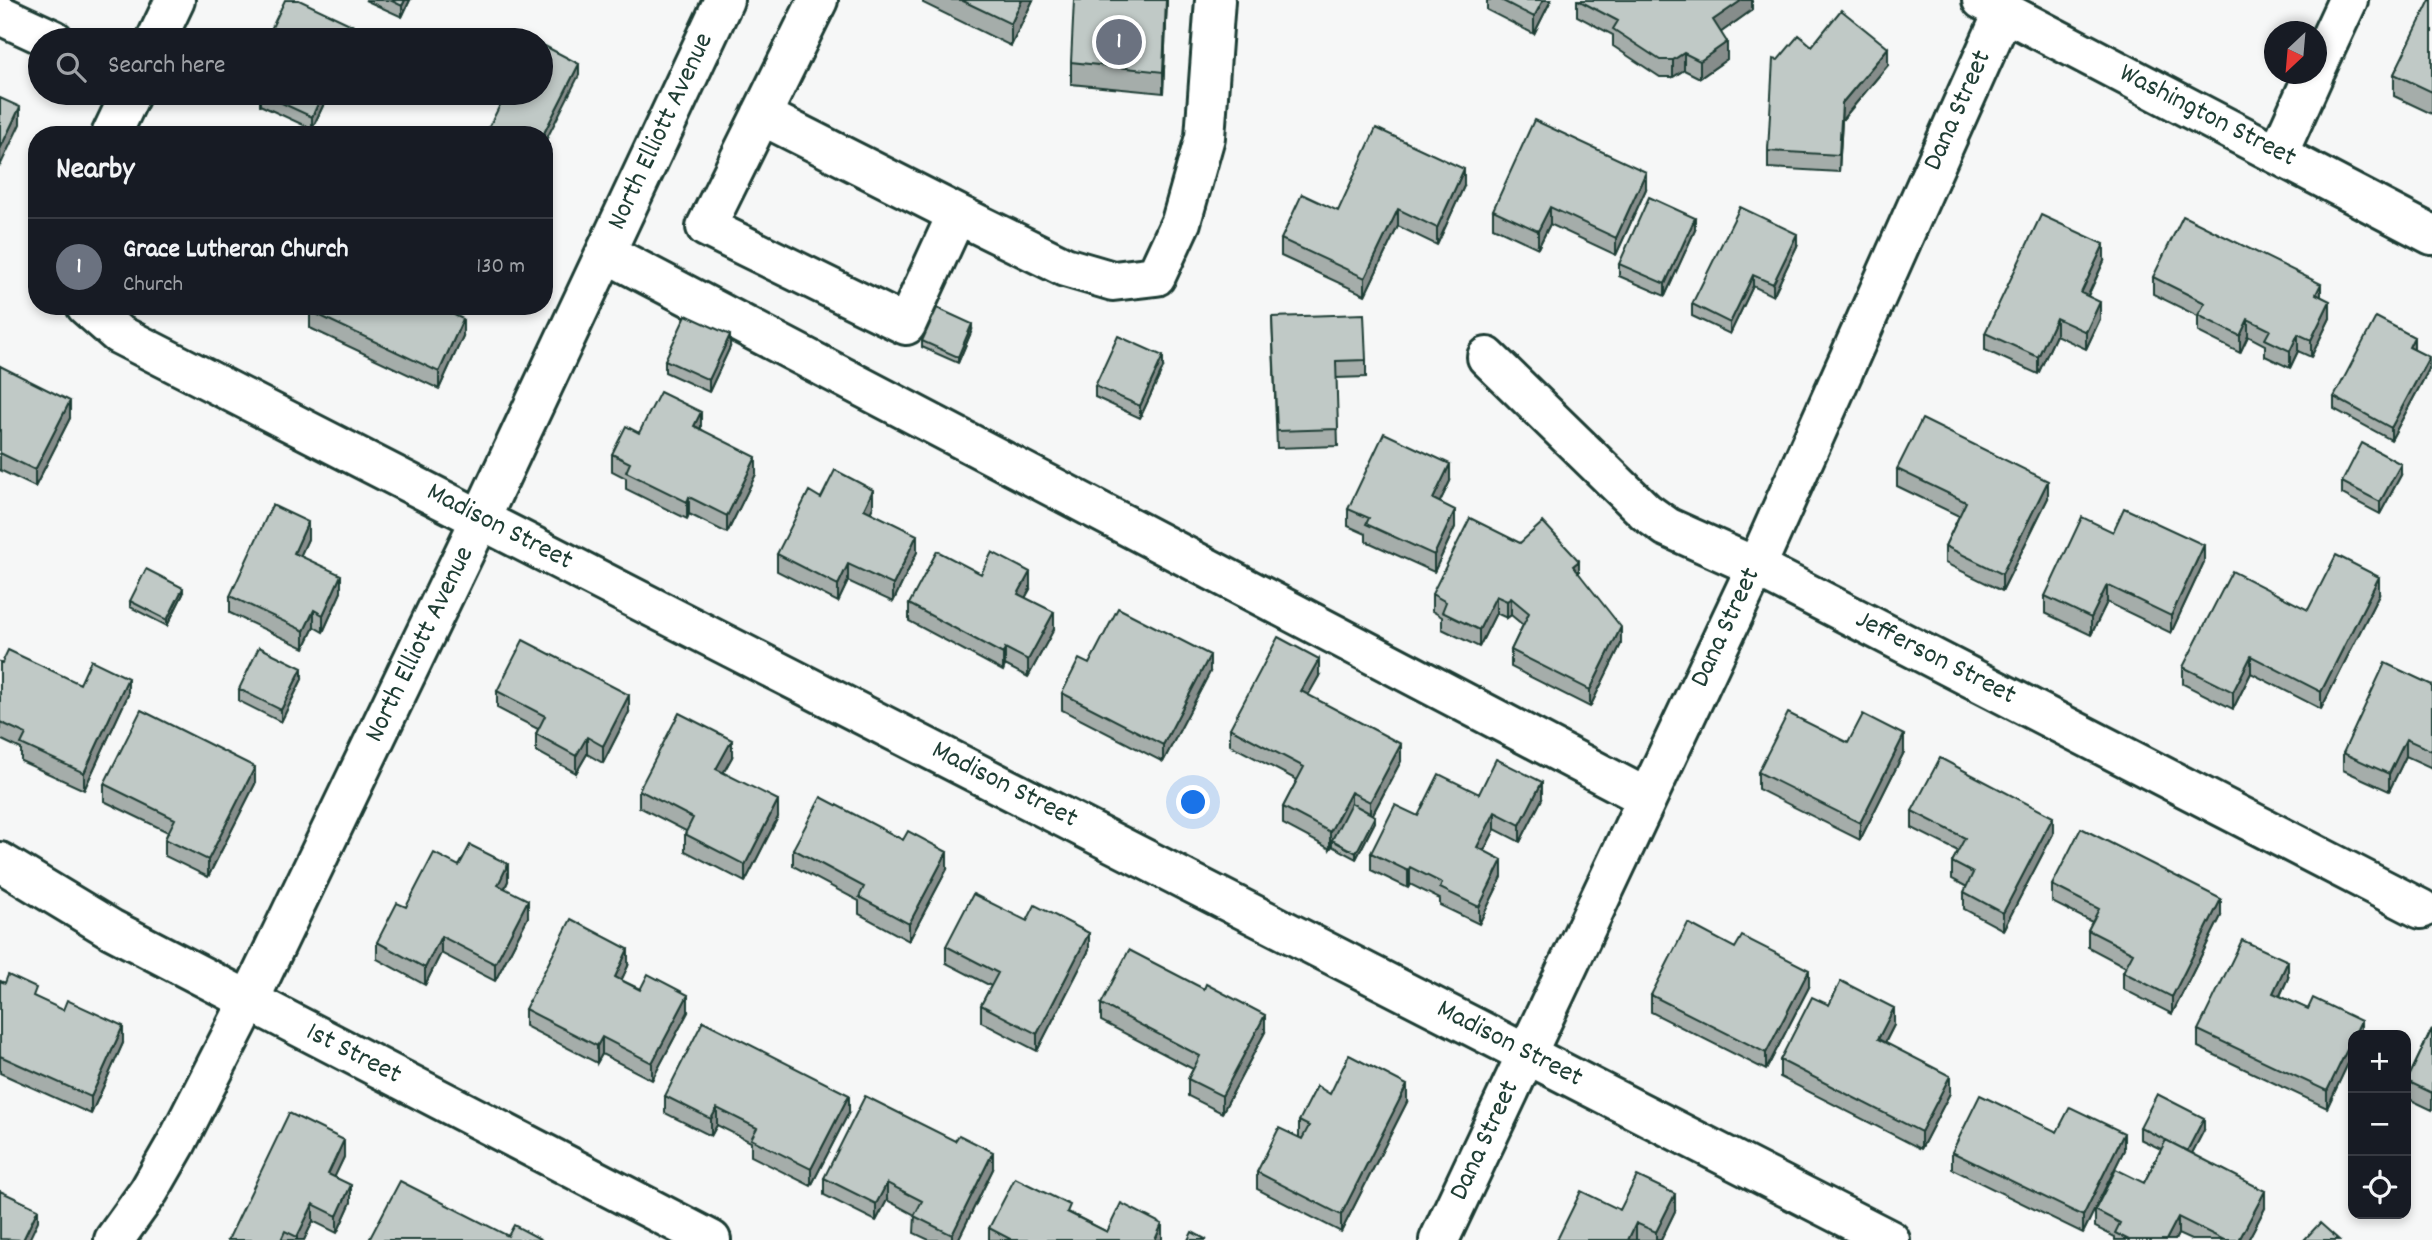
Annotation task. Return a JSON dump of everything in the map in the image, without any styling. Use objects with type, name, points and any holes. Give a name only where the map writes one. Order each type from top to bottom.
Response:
[{"type":"street","points":[[162,28],[176,0]]},
{"type":"street","name":"North Elliott Avenue","points":[[114,1240],[149,1191],[176,1144],[249,1002],[481,519],[724,0]]},
{"type":"street","points":[[818,0],[706,227],[906,325],[957,214]]},
{"type":"street","points":[[2327,47],[2348,0]]},
{"type":"street","points":[[761,115],[1065,267],[1113,281],[1156,276],[1181,222],[1205,137],[1218,1]]},
{"type":"street","name":"Washington Street","points":[[1993,6],[2432,234]]},
{"type":"street","name":"Dana Street","points":[[1439,1240],[1756,567],[1993,6]]},
{"type":"street","points":[[0,15],[28,28]]},
{"type":"street","points":[[2278,154],[2310,84]]},
{"type":"street","points":[[115,126],[125,105]]},
{"type":"street","points":[[606,253],[1647,798]]},
{"type":"street","name":"Madison Street","points":[[96,315],[118,334],[1890,1240]]},
{"type":"street","name":"Jefferson Street","points":[[1487,357],[1646,513],[1667,527],[1756,567],[2421,909]]},
{"type":"street","name":"1st Street","points":[[0,862],[111,929],[711,1240]]},
{"type":"building","points":[[285,0],[299,0],[354,26],[353,28],[272,28]]},
{"type":"building","points":[[390,0],[405,0],[402,6]]},
{"type":"building","points":[[961,0],[1022,0],[1011,24]]},
{"type":"building","points":[[1074,0],[1166,0],[1163,72],[1071,62]]},
{"type":"building","points":[[1501,0],[1543,0],[1534,17]]},
{"type":"building","points":[[1578,0],[1742,0],[1713,20],[1727,42],[1700,61],[1684,53],[1673,60],[1660,60],[1613,29],[1618,21]]},
{"type":"building","points":[[2432,0],[2432,92],[2394,74]]},
{"type":"building","points":[[1841,10],[1888,48],[1842,103],[1839,155],[1768,151],[1773,59],[1778,60],[1799,35],[1812,46]]},
{"type":"building","points":[[553,50],[579,64],[548,126],[490,126],[500,105],[553,105]]},
{"type":"building","points":[[0,98],[20,107],[0,149]]},
{"type":"building","points":[[286,105],[318,105],[312,117]]},
{"type":"building","points":[[1534,120],[1646,172],[1616,238],[1550,207],[1538,231],[1493,210]]},
{"type":"building","points":[[1376,128],[1464,169],[1437,228],[1398,209],[1365,278],[1281,239],[1302,194],[1338,211]]},
{"type":"building","points":[[1649,197],[1695,218],[1665,284],[1619,264]]},
{"type":"building","points":[[1740,207],[1797,234],[1773,284],[1753,275],[1730,323],[1692,304]]},
{"type":"building","points":[[2041,215],[2104,244],[2081,293],[2100,302],[2086,332],[2056,318],[2038,357],[1985,333]]},
{"type":"building","points":[[2183,216],[2321,284],[2316,294],[2330,301],[2311,340],[2298,334],[2290,351],[2265,339],[2270,330],[2248,319],[2240,336],[2198,315],[2205,303],[2153,277]]},
{"type":"building","points":[[937,308],[972,324],[958,357],[922,341]]},
{"type":"building","points":[[1364,314],[1366,360],[1336,361],[1338,429],[1277,431],[1272,317]]},
{"type":"building","points":[[318,315],[454,315],[463,319],[439,372]]},
{"type":"building","points":[[686,315],[730,335],[709,380],[665,360]]},
{"type":"building","points":[[2376,317],[2414,337],[2409,347],[2429,357],[2391,428],[2334,397]]},
{"type":"building","points":[[1118,336],[1163,356],[1140,406],[1095,386]]},
{"type":"building","points":[[0,366],[70,401],[35,470],[0,453]]},
{"type":"building","points":[[660,392],[701,412],[694,426],[756,457],[727,516],[689,497],[687,502],[626,472],[630,463],[612,454],[626,426],[639,433]]},
{"type":"building","points":[[1922,419],[2048,481],[2002,574],[1945,546],[1966,502],[1897,469]]},
{"type":"building","points":[[1384,433],[1450,464],[1433,499],[1455,510],[1434,555],[1366,524],[1369,518],[1348,509]]},
{"type":"building","points":[[2362,443],[2401,464],[2380,502],[2342,482]]},
{"type":"building","points":[[835,470],[873,490],[864,509],[917,535],[893,585],[848,564],[838,585],[777,554],[809,491],[821,498]]},
{"type":"building","points":[[272,505],[308,522],[294,553],[341,575],[323,615],[314,610],[304,631],[230,596]]},
{"type":"building","points":[[2124,508],[2204,545],[2171,616],[2107,585],[2091,618],[2045,596],[2082,517],[2113,532]]},
{"type":"building","points":[[1470,518],[1520,543],[1543,522],[1579,561],[1573,566],[1621,627],[1590,690],[1511,650],[1529,613],[1511,598],[1507,601],[1496,596],[1479,630],[1442,612],[1446,602],[1432,594]]},
{"type":"building","points":[[937,551],[981,574],[992,552],[1030,572],[1018,594],[1054,612],[1028,660],[1005,648],[1003,654],[909,604]]},
{"type":"building","points":[[2336,555],[2379,577],[2321,692],[2251,656],[2233,692],[2183,667],[2232,571],[2308,610]]},
{"type":"building","points":[[146,569],[183,588],[167,620],[130,601]]},
{"type":"building","points":[[1118,608],[1210,655],[1163,745],[1062,693],[1079,659],[1089,664]]},
{"type":"building","points":[[1278,637],[1319,659],[1301,691],[1401,744],[1370,802],[1351,792],[1330,832],[1283,807],[1304,767],[1230,728]]},
{"type":"building","points":[[523,640],[629,695],[603,746],[587,737],[576,756],[536,734],[545,716],[497,691]]},
{"type":"building","points":[[259,647],[302,668],[281,710],[239,689]]},
{"type":"building","points":[[8,650],[80,684],[91,660],[128,678],[84,773],[21,744],[26,734],[0,722],[0,662],[2,663]]},
{"type":"building","points":[[2385,663],[2432,685],[2432,751],[2406,739],[2389,774],[2343,753]]},
{"type":"building","points":[[141,710],[255,767],[208,860],[165,839],[175,819],[104,784]]},
{"type":"building","points":[[679,713],[732,740],[716,769],[778,800],[745,865],[685,834],[693,818],[639,790]]},
{"type":"building","points":[[1788,713],[1848,743],[1863,714],[1904,735],[1860,823],[1758,772]]},
{"type":"building","points":[[1940,758],[2053,817],[2003,913],[1964,892],[1973,873],[1952,862],[1965,838],[1912,811]]},
{"type":"building","points":[[1496,759],[1542,782],[1520,825],[1495,812],[1477,847],[1502,860],[1479,907],[1440,888],[1442,883],[1410,867],[1408,871],[1371,853],[1395,805],[1418,816],[1439,774],[1479,794]]},
{"type":"building","points":[[821,797],[903,840],[908,831],[947,852],[909,924],[859,897],[864,887],[793,849]]},
{"type":"building","points":[[1351,803],[1375,816],[1356,853],[1332,840]]},
{"type":"building","points":[[2081,828],[2221,899],[2172,997],[2123,972],[2133,953],[2088,930],[2099,909],[2052,885]]},
{"type":"building","points":[[470,845],[508,864],[498,885],[528,900],[495,964],[441,936],[425,968],[377,942],[397,903],[406,907],[434,853],[459,866]]},
{"type":"building","points":[[973,894],[1027,921],[1035,905],[1089,933],[1037,1034],[981,1005],[998,973],[946,946]]},
{"type":"building","points":[[571,919],[628,949],[615,977],[640,990],[648,974],[688,995],[652,1063],[602,1037],[597,1046],[525,1009]]},
{"type":"building","points":[[1688,923],[1735,948],[1742,936],[1809,970],[1766,1053],[1651,995]]},
{"type":"building","points":[[2242,940],[2288,961],[2273,993],[2308,1009],[2313,998],[2361,1021],[2357,1030],[2348,1030],[2348,1048],[2327,1091],[2198,1030]]},
{"type":"building","points":[[1129,950],[1204,989],[1206,984],[1265,1015],[1222,1096],[1188,1079],[1200,1056],[1101,1004]]},
{"type":"building","points":[[8,975],[36,988],[33,996],[63,1010],[67,1000],[123,1026],[91,1097],[0,1056],[0,981],[5,983]]},
{"type":"building","points":[[1841,981],[1894,1008],[1878,1039],[1950,1076],[1921,1132],[1780,1060],[1812,997],[1829,1005]]},
{"type":"building","points":[[703,1021],[849,1095],[811,1169],[751,1139],[757,1128],[717,1108],[711,1119],[665,1096]]},
{"type":"building","points":[[2432,1029],[2432,1093],[2411,1083],[2411,1073]]},
{"type":"building","points":[[1349,1055],[1407,1085],[1341,1215],[1257,1172],[1279,1128],[1302,1139],[1309,1126],[1299,1121],[1317,1086],[1330,1094]]},
{"type":"building","points":[[2157,1094],[2204,1118],[2187,1151],[2140,1127]]},
{"type":"building","points":[[1980,1095],[2057,1132],[2070,1107],[2124,1133],[2083,1216],[1952,1152]]},
{"type":"building","points":[[865,1096],[955,1141],[959,1135],[993,1152],[952,1235],[914,1216],[922,1201],[887,1183],[876,1204],[824,1178]]},
{"type":"building","points":[[289,1113],[344,1140],[328,1174],[351,1185],[337,1216],[313,1204],[297,1237],[285,1231],[281,1240],[228,1240]]},
{"type":"building","points":[[2166,1140],[2265,1191],[2239,1240],[2224,1240],[2178,1217],[2166,1240],[2129,1240],[2115,1233],[2120,1223],[2095,1210],[2116,1169],[2144,1183]]},
{"type":"building","points":[[1637,1176],[1675,1194],[1656,1232],[1636,1223],[1628,1240],[1557,1240],[1581,1191],[1620,1210]]},
{"type":"building","points":[[1015,1178],[1070,1205],[1067,1212],[1107,1232],[1121,1203],[1162,1224],[1155,1240],[1012,1240],[989,1228]]},
{"type":"building","points":[[400,1181],[508,1236],[514,1225],[542,1240],[369,1240]]},
{"type":"building","points":[[0,1191],[38,1209],[23,1240],[0,1239]]},
{"type":"building","points":[[2320,1223],[2339,1240],[2304,1240]]},
{"type":"building","points":[[1192,1232],[1207,1240],[1188,1240]]},
{"type":"place","name":"Grace Lutheran Church","points":[[1119,42]]}]
